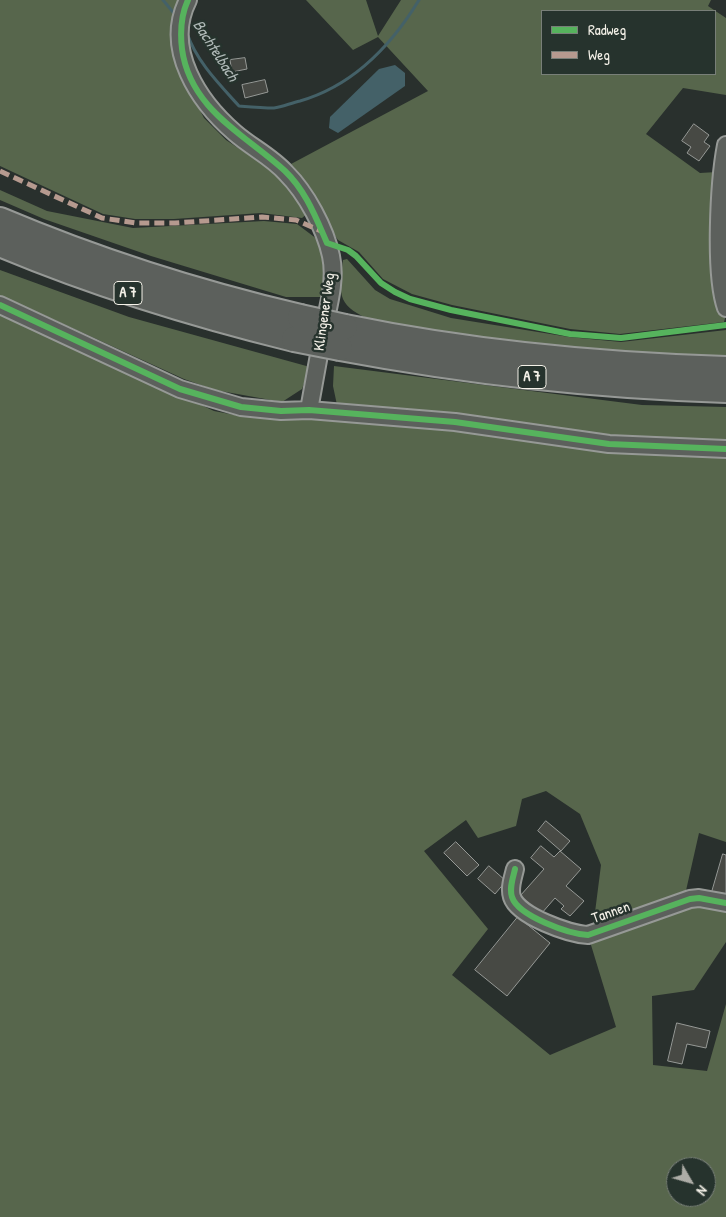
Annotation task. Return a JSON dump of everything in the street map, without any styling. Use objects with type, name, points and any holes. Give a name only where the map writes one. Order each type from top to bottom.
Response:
[{"type":"highway","name":"A 7","points":[[0,220],[49,240],[147,275],[242,304],[297,328]]},
{"type":"highway","name":"A 7","points":[[0,244],[135,295],[205,316],[297,328],[512,376],[641,388],[726,390]]},
{"type":"highway","name":"A 7","points":[[342,338],[643,367],[726,369]]},
{"type":"street","name":"Klingener Weg","points":[[186,4],[181,32],[185,66],[194,87],[234,132],[285,172],[303,193],[313,210],[329,249],[332,268],[331,290],[309,410]]},
{"type":"street","points":[[726,145],[722,167],[719,229],[721,289],[726,308]]},
{"type":"street","points":[[0,305],[180,389],[241,407],[280,411],[309,410],[455,422],[609,444],[726,449]]},
{"type":"street","name":"Tannen","points":[[515,869],[510,890],[516,904],[559,929],[577,934],[593,933],[690,899],[699,898],[726,903]]},
{"type":"green space","points":[[0,0],[182,0],[189,89],[204,118],[226,140],[282,177],[307,214],[302,218],[261,213],[174,219],[135,219],[103,214],[0,166]]},
{"type":"green space","points":[[306,0],[366,0],[378,36],[401,0],[711,0],[708,6],[714,10],[541,10],[541,75],[716,75],[716,11],[726,18],[726,95],[683,88],[646,134],[700,173],[717,172],[726,315],[724,322],[620,334],[570,329],[452,305],[412,294],[383,279],[359,252],[338,240],[330,229],[310,187],[291,164],[428,91],[378,37],[353,50]]},
{"type":"green space","points":[[0,190],[47,211],[133,228],[264,221],[297,224],[321,242],[326,264],[323,297],[286,297],[151,256],[44,219],[0,200]]},
{"type":"green space","points":[[347,259],[375,290],[390,299],[451,318],[569,337],[621,342],[726,330],[726,357],[642,356],[516,342],[374,321],[353,311],[343,299],[341,273],[343,260]]},
{"type":"green space","points":[[0,270],[129,317],[310,367],[302,389],[282,402],[215,390],[184,379],[0,295]]},
{"type":"green space","points":[[0,311],[214,411],[240,416],[283,419],[310,417],[456,429],[726,456],[726,842],[699,833],[685,895],[593,928],[601,865],[580,814],[546,791],[522,799],[516,826],[478,838],[466,820],[424,851],[488,929],[452,975],[550,1055],[616,1027],[591,945],[592,940],[698,904],[726,908],[726,942],[694,990],[652,996],[653,1065],[707,1071],[726,1004],[726,1217],[0,1217]]},
{"type":"green space","points":[[334,366],[642,405],[726,407],[726,441],[609,435],[453,414],[337,405],[333,386]]},
{"type":"water","points":[[395,65],[405,73],[405,86],[338,133],[329,128],[330,117],[379,69]]},
{"type":"building","points":[[245,58],[247,69],[232,72],[230,60]]},
{"type":"building","points":[[265,80],[268,92],[245,98],[242,85]]},
{"type":"building","points":[[694,124],[709,135],[704,142],[710,146],[699,161],[687,153],[691,147],[682,141]]},
{"type":"building","points":[[546,821],[570,841],[561,851],[538,831]]},
{"type":"building","points":[[456,842],[479,865],[467,876],[444,853]]},
{"type":"building","points":[[541,846],[554,857],[560,851],[581,869],[566,886],[584,901],[570,916],[561,909],[564,906],[555,898],[541,914],[520,896],[544,869],[531,858]]},
{"type":"building","points":[[723,854],[726,855],[726,896],[712,892]]},
{"type":"building","points":[[489,866],[506,881],[495,894],[478,879]]},
{"type":"building","points":[[518,917],[550,943],[507,996],[475,970]]},
{"type":"building","points":[[677,1023],[710,1031],[706,1048],[687,1044],[682,1064],[668,1061]]},
{"type":"waterway","name":"Bachtelbach","points":[[163,0],[177,17]]},
{"type":"waterway","name":"Bachtelbach","points":[[187,33],[202,63],[239,106],[274,108],[319,94],[353,75],[383,48],[419,0]]},
{"type":"marked path","points":[[0,171],[102,218],[136,223],[175,223],[262,217],[296,220],[321,231]]},
{"type":"cycle path","points":[[188,0],[182,18],[182,49],[187,70],[207,104],[221,119],[285,171],[299,187],[310,205],[327,243],[348,250],[381,283],[395,292],[410,299],[451,310],[570,334],[621,338],[726,325]]},
{"type":"cycle path","points":[[0,305],[180,389],[241,407],[281,411],[309,410],[455,422],[609,444],[726,449]]},
{"type":"cycle path","points":[[515,869],[511,890],[516,904],[545,923],[580,934],[588,935],[690,899],[699,898],[726,903]]}]
